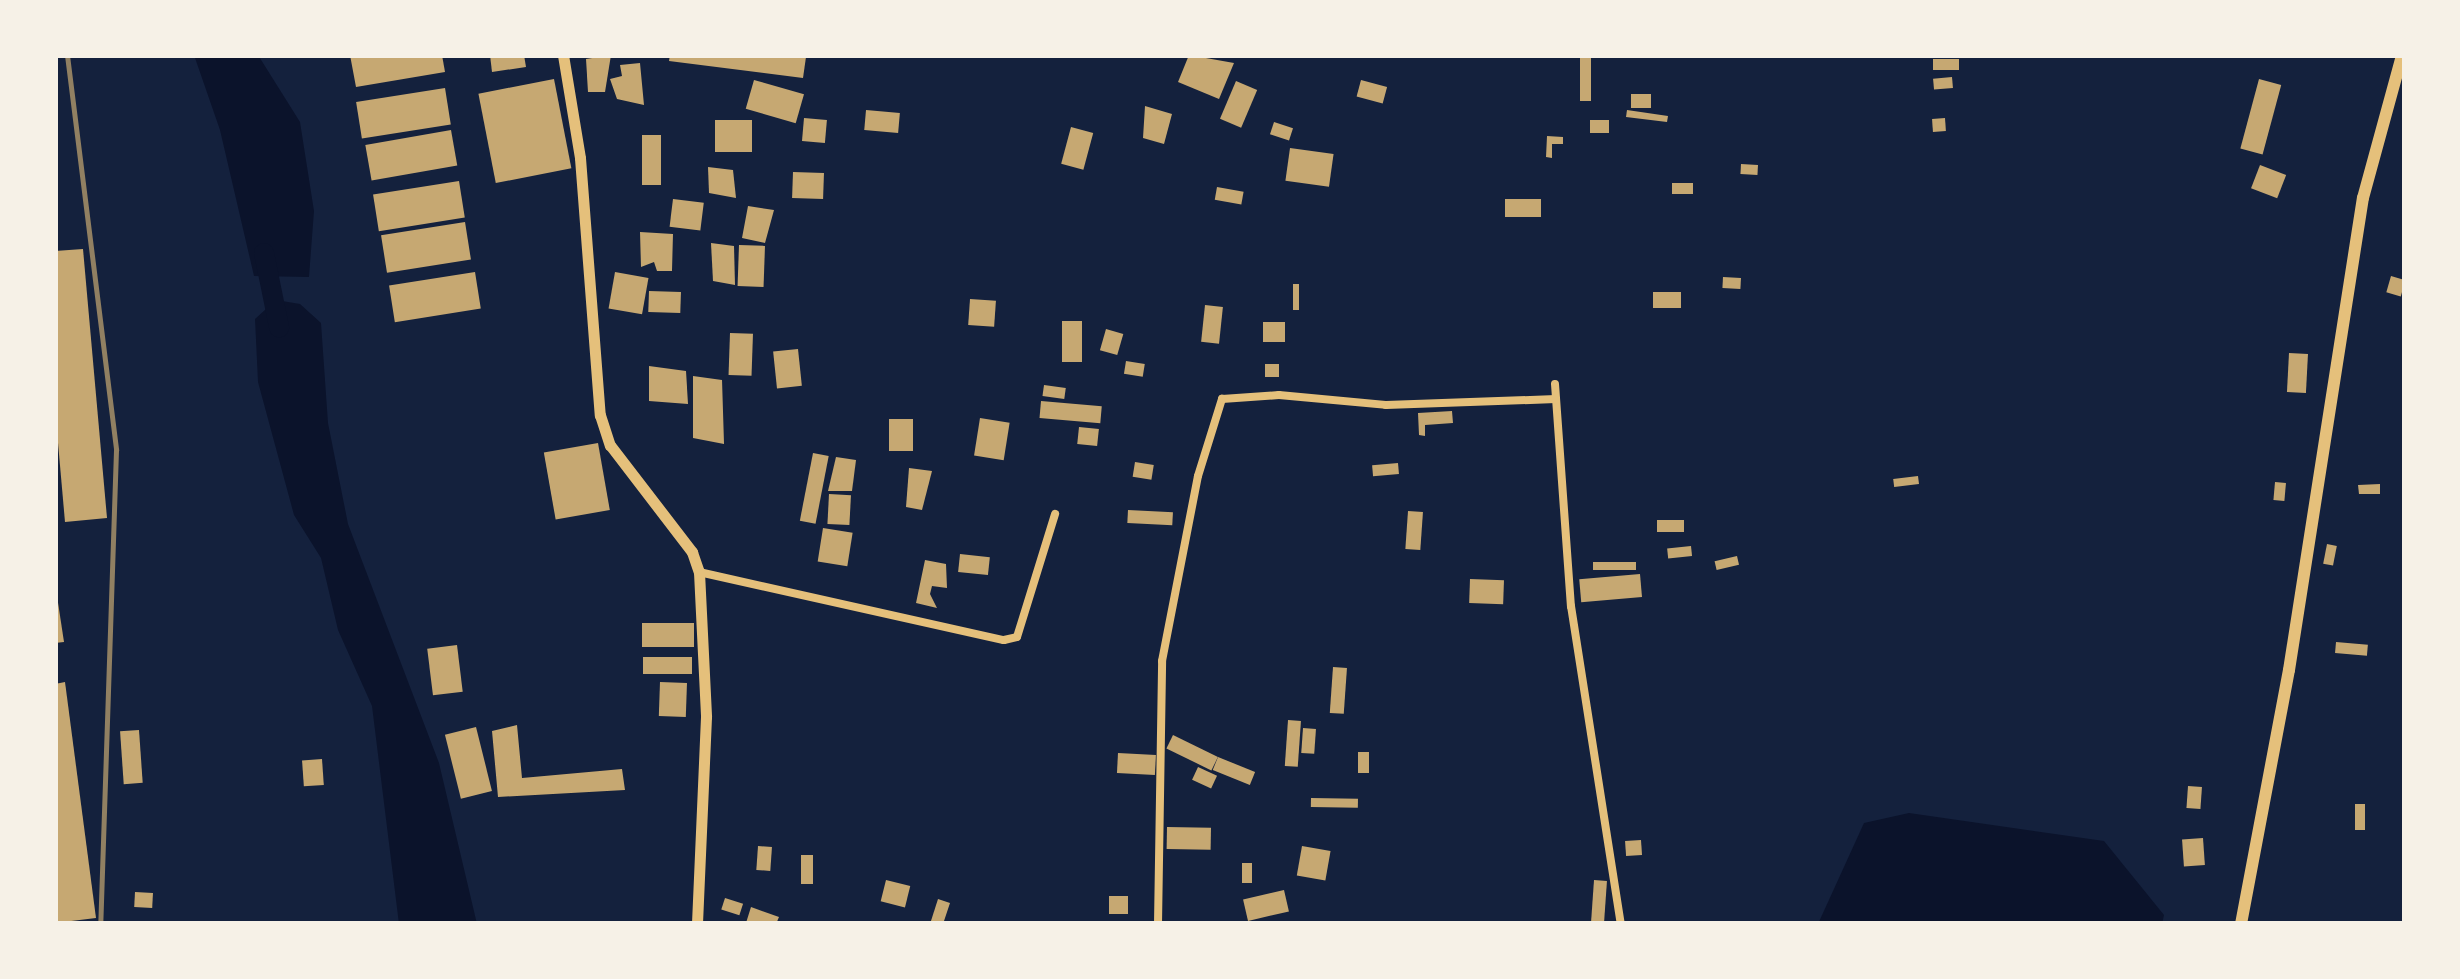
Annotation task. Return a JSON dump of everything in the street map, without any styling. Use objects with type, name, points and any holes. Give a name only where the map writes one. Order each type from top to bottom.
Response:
[{"type":"main road","points":[[563,55],[580,158],[600,416],[610,445],[692,552],[699,572],[706,717],[698,924]]},
{"type":"main road","points":[[2241,924],[2290,670],[2360,214],[2402,55]]},
{"type":"street","points":[[1555,384],[1571,606],[1621,924]]},
{"type":"street","points":[[1158,924],[1162,662],[1198,476],[1222,399],[1280,396],[1386,405],[1556,399]]},
{"type":"street","points":[[699,572],[1004,640],[1017,637],[1054,514]]},
{"type":"water","points":[[194,55],[258,55],[300,122],[314,211],[309,277],[254,276],[220,130]]},
{"type":"water","points":[[276,300],[300,304],[321,323],[328,423],[348,524],[439,763],[477,924],[399,924],[372,706],[338,630],[321,558],[294,515],[258,382],[255,319]]},
{"type":"water","points":[[1909,813],[2104,841],[2164,915],[2162,924],[1818,924],[1864,823]]},
{"type":"building","points":[[350,55],[442,55],[445,72],[356,87]]},
{"type":"building","points":[[490,55],[524,55],[526,67],[492,72]]},
{"type":"building","points":[[611,55],[605,92],[588,92],[586,59]]},
{"type":"building","points":[[670,55],[806,57],[803,78],[669,61]]},
{"type":"building","points":[[1189,55],[1234,63],[1219,99],[1178,82]]},
{"type":"building","points":[[1580,55],[1591,55],[1591,101],[1580,101]]},
{"type":"building","points":[[1933,59],[1959,59],[1959,70],[1933,70]]},
{"type":"building","points":[[640,63],[644,105],[617,99],[610,79],[622,76],[620,65]]},
{"type":"building","points":[[1952,77],[1953,88],[1934,90],[1933,79]]},
{"type":"building","points":[[554,79],[571,168],[496,183],[478,94]]},
{"type":"building","points":[[2259,79],[2281,85],[2263,154],[2240,149]]},
{"type":"building","points":[[754,80],[804,94],[796,123],[746,109]]},
{"type":"building","points":[[1361,80],[1387,87],[1383,103],[1357,96]]},
{"type":"building","points":[[1236,81],[1257,90],[1241,128],[1220,119]]},
{"type":"building","points":[[445,88],[451,125],[362,139],[356,102]]},
{"type":"building","points":[[1631,94],[1651,94],[1651,108],[1631,108]]},
{"type":"building","points":[[1145,106],[1172,114],[1164,144],[1143,138]]},
{"type":"building","points":[[866,110],[900,113],[898,133],[864,130]]},
{"type":"building","points":[[1627,110],[1668,116],[1667,122],[1626,117]]},
{"type":"building","points":[[804,118],[827,120],[825,143],[802,141]]},
{"type":"building","points":[[1945,118],[1946,131],[1933,132],[1932,119]]},
{"type":"building","points":[[715,120],[752,120],[752,152],[715,152]]},
{"type":"building","points":[[1590,120],[1609,120],[1609,133],[1590,133]]},
{"type":"building","points":[[1274,122],[1293,128],[1289,141],[1270,134]]},
{"type":"building","points":[[1071,127],[1093,133],[1083,170],[1061,164]]},
{"type":"building","points":[[451,130],[457,165],[372,181],[365,145]]},
{"type":"building","points":[[642,135],[661,135],[661,185],[642,185]]},
{"type":"building","points":[[1547,136],[1563,137],[1563,144],[1552,144],[1552,158],[1546,157]]},
{"type":"building","points":[[1290,148],[1334,154],[1329,187],[1285,181]]},
{"type":"building","points":[[1741,164],[1758,165],[1757,175],[1740,174]]},
{"type":"building","points":[[2260,165],[2286,175],[2277,198],[2251,188]]},
{"type":"building","points":[[708,167],[733,170],[736,198],[709,193]]},
{"type":"building","points":[[793,172],[824,173],[823,199],[792,198]]},
{"type":"building","points":[[459,181],[465,218],[379,231],[373,195]]},
{"type":"building","points":[[1672,183],[1693,183],[1693,194],[1672,194]]},
{"type":"building","points":[[1217,187],[1244,192],[1241,204],[1215,200]]},
{"type":"building","points":[[673,199],[704,203],[700,231],[670,227]]},
{"type":"building","points":[[1505,199],[1541,199],[1541,217],[1505,217]]},
{"type":"building","points":[[748,206],[774,210],[765,243],[742,238]]},
{"type":"building","points":[[465,222],[471,260],[387,273],[381,235]]},
{"type":"building","points":[[640,232],[673,234],[672,271],[657,271],[654,262],[641,267]]},
{"type":"building","points":[[711,243],[734,246],[735,285],[713,281]]},
{"type":"building","points":[[739,245],[765,246],[764,287],[738,286]]},
{"type":"building","points":[[83,249],[107,518],[65,522],[55,409],[55,251]]},
{"type":"building","points":[[475,272],[481,309],[395,322],[389,286]]},
{"type":"building","points":[[615,272],[648,278],[642,314],[609,308]]},
{"type":"building","points":[[2391,276],[2405,280],[2401,296],[2386,292]]},
{"type":"building","points":[[1723,277],[1741,278],[1740,289],[1722,288]]},
{"type":"building","points":[[1293,284],[1299,284],[1299,310],[1293,310]]},
{"type":"building","points":[[649,291],[681,292],[680,313],[648,312]]},
{"type":"building","points":[[1653,292],[1681,292],[1681,308],[1653,308]]},
{"type":"building","points":[[970,299],[996,301],[994,327],[968,325]]},
{"type":"building","points":[[1205,305],[1223,307],[1219,344],[1201,342]]},
{"type":"building","points":[[1062,321],[1082,321],[1082,362],[1062,362]]},
{"type":"building","points":[[1263,322],[1285,322],[1285,342],[1263,342]]},
{"type":"building","points":[[1106,329],[1123,334],[1117,355],[1100,350]]},
{"type":"building","points":[[730,333],[753,334],[752,376],[729,375]]},
{"type":"building","points":[[798,349],[802,386],[777,388],[773,352]]},
{"type":"building","points":[[2289,353],[2308,354],[2306,393],[2287,392]]},
{"type":"building","points":[[1126,361],[1145,364],[1143,377],[1124,374]]},
{"type":"building","points":[[1265,364],[1279,364],[1279,377],[1265,377]]},
{"type":"building","points":[[649,366],[686,371],[688,404],[649,401]]},
{"type":"building","points":[[693,376],[722,380],[724,444],[693,438]]},
{"type":"building","points":[[1044,385],[1066,388],[1064,399],[1042,396]]},
{"type":"building","points":[[1041,401],[1102,406],[1100,423],[1040,418]]},
{"type":"building","points":[[1452,411],[1453,423],[1425,425],[1425,436],[1419,435],[1418,413]]},
{"type":"building","points":[[980,418],[1010,423],[1004,460],[974,456]]},
{"type":"building","points":[[889,419],[913,419],[913,451],[889,451]]},
{"type":"building","points":[[1079,427],[1099,429],[1097,446],[1077,444]]},
{"type":"building","points":[[598,443],[610,510],[556,520],[544,453]]},
{"type":"building","points":[[813,453],[829,456],[816,524],[800,521]]},
{"type":"building","points":[[836,457],[856,460],[852,491],[828,491]]},
{"type":"building","points":[[1135,462],[1154,465],[1151,480],[1133,477]]},
{"type":"building","points":[[1398,463],[1399,474],[1373,476],[1372,465]]},
{"type":"building","points":[[909,468],[932,471],[922,510],[906,507]]},
{"type":"building","points":[[1918,476],[1919,484],[1894,487],[1893,479]]},
{"type":"building","points":[[2275,482],[2286,483],[2284,501],[2273,500]]},
{"type":"building","points":[[2380,484],[2380,494],[2359,494],[2358,485]]},
{"type":"building","points":[[829,494],[851,495],[849,525],[827,524]]},
{"type":"building","points":[[1128,510],[1173,512],[1172,525],[1127,523]]},
{"type":"building","points":[[1408,511],[1423,512],[1420,550],[1405,549]]},
{"type":"building","points":[[1657,520],[1684,520],[1684,532],[1657,532]]},
{"type":"building","points":[[823,528],[853,533],[847,566],[818,562]]},
{"type":"building","points":[[2327,544],[2337,546],[2333,566],[2323,564]]},
{"type":"building","points":[[1691,546],[1692,556],[1668,558],[1667,549]]},
{"type":"building","points":[[960,554],[990,557],[988,575],[958,572]]},
{"type":"building","points":[[1737,556],[1739,565],[1717,570],[1715,561]]},
{"type":"building","points":[[925,560],[946,564],[947,588],[932,586],[930,594],[937,608],[916,603]]},
{"type":"building","points":[[1593,562],[1636,562],[1636,570],[1593,570]]},
{"type":"building","points":[[1640,574],[1642,597],[1581,602],[1579,579]]},
{"type":"building","points":[[1470,579],[1504,580],[1503,604],[1469,603]]},
{"type":"building","points":[[55,583],[64,642],[55,643]]},
{"type":"building","points":[[642,623],[694,623],[694,647],[642,647]]},
{"type":"building","points":[[2336,642],[2368,645],[2367,656],[2335,653]]},
{"type":"building","points":[[457,645],[463,692],[433,695],[427,649]]},
{"type":"building","points":[[643,657],[692,657],[692,674],[643,674]]},
{"type":"building","points":[[1333,667],[1347,668],[1344,714],[1330,713]]},
{"type":"building","points":[[65,682],[96,918],[55,923],[55,684]]},
{"type":"building","points":[[660,682],[687,683],[686,717],[659,716]]},
{"type":"building","points":[[1288,720],[1301,721],[1298,767],[1285,766]]},
{"type":"building","points":[[517,725],[522,778],[622,769],[625,790],[498,797],[492,731]]},
{"type":"building","points":[[476,727],[492,791],[461,799],[445,735]]},
{"type":"building","points":[[1303,728],[1316,729],[1314,754],[1301,753]]},
{"type":"building","points":[[139,730],[143,783],[124,784],[120,731]]},
{"type":"building","points":[[1173,735],[1218,757],[1211,770],[1166,748]]},
{"type":"building","points":[[1358,752],[1369,752],[1369,773],[1358,773]]},
{"type":"building","points":[[1118,753],[1156,755],[1155,775],[1117,773]]},
{"type":"building","points":[[1218,757],[1255,772],[1250,785],[1213,770]]},
{"type":"building","points":[[322,759],[324,785],[304,786],[302,760]]},
{"type":"building","points":[[1198,767],[1217,776],[1211,789],[1192,780]]},
{"type":"building","points":[[2188,786],[2202,787],[2200,809],[2186,808]]},
{"type":"building","points":[[1311,798],[1358,799],[1358,808],[1311,807]]},
{"type":"building","points":[[2355,804],[2365,804],[2365,830],[2355,830]]},
{"type":"building","points":[[1167,827],[1211,828],[1211,850],[1167,849]]},
{"type":"building","points":[[2203,838],[2205,865],[2184,866],[2182,839]]},
{"type":"building","points":[[1641,840],[1642,855],[1626,856],[1625,841]]},
{"type":"building","points":[[758,846],[772,847],[770,871],[756,870]]},
{"type":"building","points":[[1302,846],[1331,851],[1325,881],[1297,876]]},
{"type":"building","points":[[801,855],[813,855],[813,884],[801,884]]},
{"type":"building","points":[[1242,863],[1252,863],[1252,883],[1242,883]]},
{"type":"building","points":[[886,880],[910,886],[905,907],[881,901]]},
{"type":"building","points":[[1594,880],[1607,881],[1604,924],[1591,924]]},
{"type":"building","points":[[1284,890],[1289,911],[1248,921],[1243,899]]},
{"type":"building","points":[[135,892],[153,893],[152,908],[134,907]]},
{"type":"building","points":[[1109,896],[1128,896],[1128,914],[1109,914]]},
{"type":"building","points":[[725,898],[743,904],[739,915],[721,909]]},
{"type":"building","points":[[938,899],[950,903],[943,924],[930,924]]},
{"type":"building","points":[[751,907],[779,917],[776,924],[746,923]]},
{"type":"waterway","points":[[264,253],[279,327]]},
{"type":"railway","points":[[67,55],[116,450],[100,924]]}]
